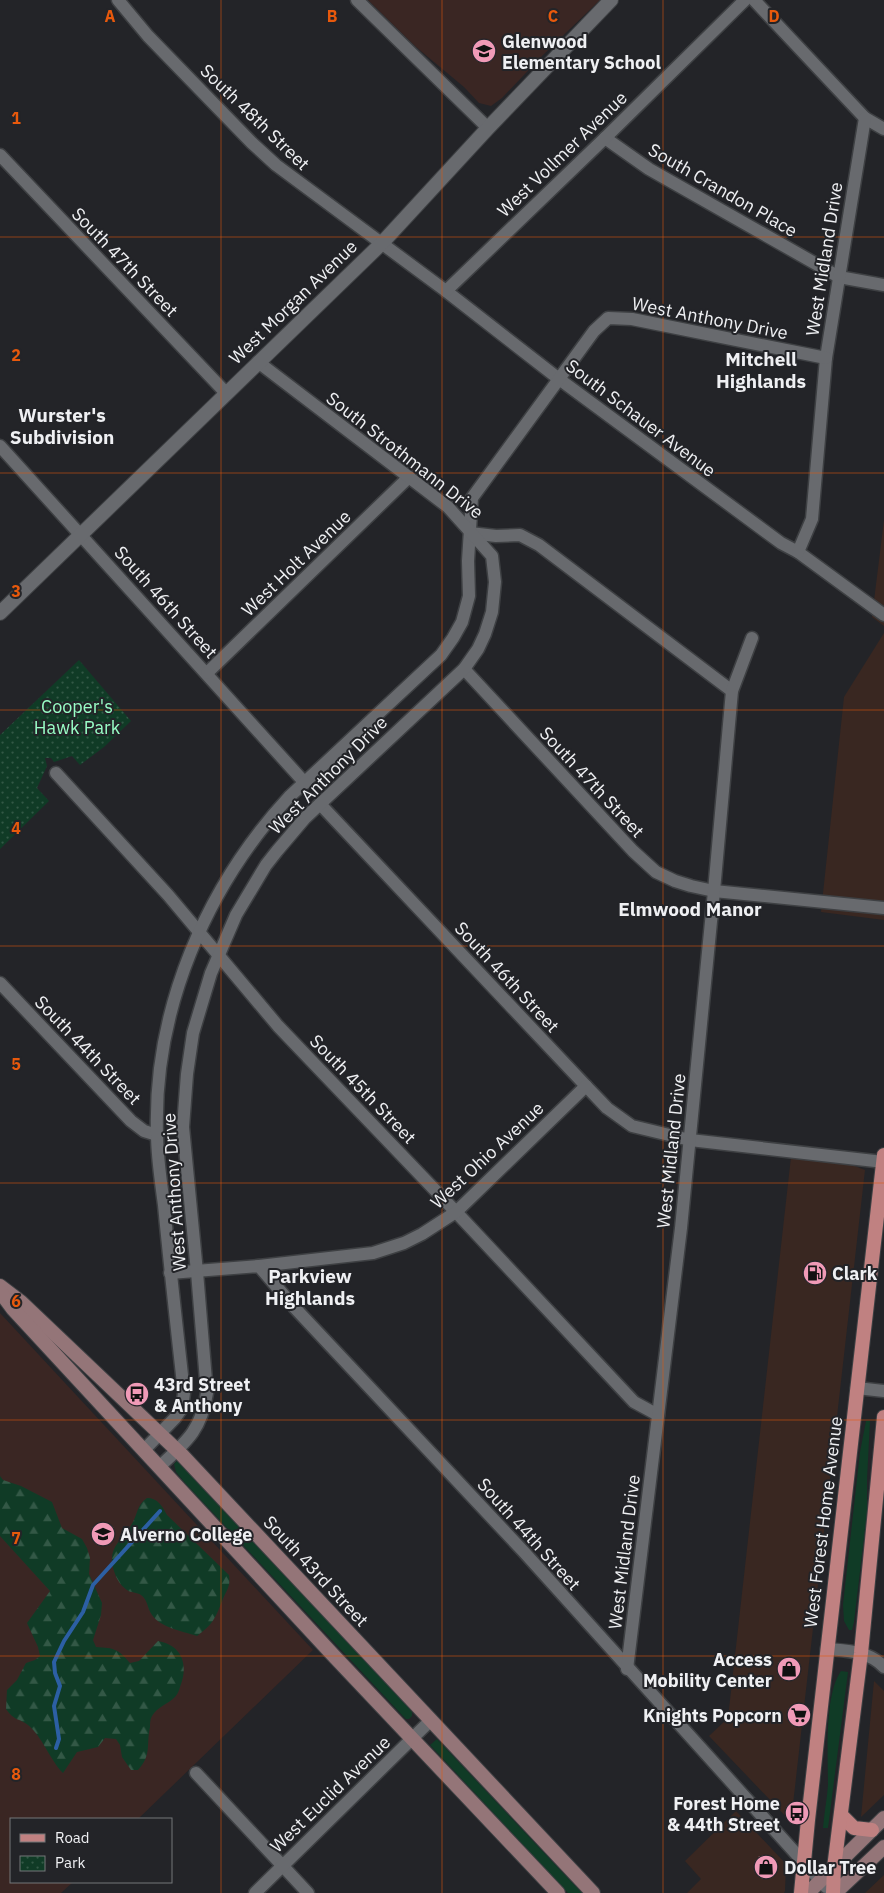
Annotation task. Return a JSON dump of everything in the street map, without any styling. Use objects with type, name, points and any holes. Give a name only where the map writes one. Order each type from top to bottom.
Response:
[{"type":"main road","name":"West Forest Home Avenue","points":[[801,1893],[827,1649],[884,1160]]},
{"type":"main road","name":"South 43rd Street","points":[[0,1286],[21,1302],[177,1450],[593,1893]]},
{"type":"main road","points":[[0,1291],[13,1309],[333,1655],[558,1893]]},
{"type":"main road","points":[[833,1893],[834,1868],[861,1653],[884,1417]]},
{"type":"main road","points":[[841,1815],[854,1828],[872,1830]]},
{"type":"main road","points":[[808,1893],[884,1818]]},
{"type":"main road","points":[[833,1893],[884,1847]]},
{"type":"street","name":"South 48th Street","points":[[118,0],[148,36],[252,143],[300,185],[382,243]]},
{"type":"street","points":[[357,0],[488,128]]},
{"type":"street","name":"West Morgan Avenue","points":[[0,613],[382,243],[488,128],[607,5],[617,0]]},
{"type":"street","name":"West Vollmer Avenue","points":[[446,291],[745,0]]},
{"type":"street","points":[[754,0],[865,118],[884,129]]},
{"type":"street","name":"West Midland Drive","points":[[798,552],[812,519],[826,358],[865,118]]},
{"type":"street","name":"South Crandon Place","points":[[604,138],[649,169],[839,277],[884,285]]},
{"type":"street","name":"South 47th Street","points":[[0,155],[226,393]]},
{"type":"street","name":"South Schauer Avenue","points":[[382,243],[559,379],[781,543],[798,552],[884,615]]},
{"type":"street","name":"West Anthony Drive","points":[[144,1450],[182,1408],[184,1393],[157,1135],[158,1087],[170,1018],[182,976],[199,932],[217,897],[246,850],[274,813],[441,655],[453,638],[462,622],[469,596],[468,562],[472,498],[594,331],[608,318],[632,319],[826,358]]},
{"type":"street","name":"South Strothmann Drive","points":[[258,362],[448,507],[470,533],[496,536],[520,535],[533,541],[732,691]]},
{"type":"street","name":"South 46th Street","points":[[0,446],[207,673],[304,783]]},
{"type":"street","name":"West Holt Avenue","points":[[207,673],[409,477]]},
{"type":"street","name":"West Anthony Drive","points":[[159,1467],[194,1434],[205,1409],[207,1393],[197,1272],[185,1163],[183,1113],[194,1033],[211,974],[236,915],[266,865],[305,818],[464,669],[478,649],[492,612],[495,582],[492,556],[470,533]]},
{"type":"street","name":"West Midland Drive","points":[[627,1669],[690,1140],[732,691],[752,638]]},
{"type":"street","name":"South 47th Street","points":[[464,669],[531,743],[646,864],[675,881],[714,891],[884,908]]},
{"type":"street","name":"South 45th Street","points":[[56,774],[168,895],[278,1026],[634,1402],[658,1415]]},
{"type":"street","name":"South 46th Street","points":[[320,804],[607,1108],[632,1126],[690,1140],[884,1160]]},
{"type":"street","name":"South 44th Street","points":[[0,983],[131,1121],[144,1131],[157,1135]]},
{"type":"street","name":"West Ohio Avenue","points":[[259,1266],[373,1253],[410,1240],[456,1212],[586,1086]]},
{"type":"street","points":[[170,1273],[259,1266]]},
{"type":"street","name":"South 44th Street","points":[[259,1266],[294,1306],[524,1552],[627,1669],[833,1893]]},
{"type":"street","points":[[857,1388],[884,1391]]},
{"type":"street","points":[[827,1649],[861,1653],[876,1660],[884,1667]]},
{"type":"street","name":"West Euclid Avenue","points":[[255,1893],[430,1720]]},
{"type":"street","points":[[196,1773],[308,1893]]},
{"type":"shaded area","name":"Glenwood Elementary School","points":[[368,0],[600,0],[502,98],[491,106],[479,103],[464,87],[416,47]]},
{"type":"shaded area","points":[[884,520],[884,626],[872,617]]},
{"type":"shaded area","points":[[884,633],[884,920],[821,912],[844,697]]},
{"type":"shaded area","points":[[791,1157],[852,1165],[865,1170],[791,1822],[709,1736],[728,1718]]},
{"type":"shaded area","name":"Alverno College","points":[[0,1313],[313,1650],[139,1818],[10,1818],[10,1883],[72,1883],[61,1893],[0,1893]]},
{"type":"shaded area","points":[[874,1681],[884,1691],[884,1795],[861,1817]]},
{"type":"shaded area","points":[[736,1811],[786,1864],[784,1893],[687,1893],[701,1879],[685,1861]]},
{"type":"shaded area","points":[[884,1875],[884,1893],[865,1893]]},
{"type":"green space","name":"Cooper's Hawk Park","points":[[79,660],[131,721],[104,747],[80,765],[72,756],[54,762],[51,758],[45,758],[47,766],[37,788],[49,801],[0,849],[0,735]]},
{"type":"green space","points":[[866,1421],[870,1421],[867,1512],[854,1622],[852,1630],[849,1630],[844,1621],[843,1605],[860,1452]]},
{"type":"green space","points":[[177,1461],[407,1706],[412,1712],[412,1716],[409,1719],[402,1715],[185,1483],[176,1472],[174,1464]]},
{"type":"green space","points":[[0,1476],[3,1480],[21,1486],[52,1502],[62,1528],[82,1539],[90,1558],[89,1574],[102,1603],[101,1615],[93,1640],[96,1647],[116,1650],[130,1663],[139,1661],[158,1641],[173,1647],[181,1657],[184,1671],[179,1691],[175,1697],[157,1710],[151,1717],[147,1755],[138,1770],[131,1770],[122,1757],[120,1745],[116,1739],[105,1738],[98,1747],[77,1752],[63,1773],[33,1730],[12,1716],[6,1709],[7,1690],[17,1680],[26,1663],[40,1656],[27,1623],[50,1591],[0,1536]]},
{"type":"green space","points":[[147,1498],[154,1499],[159,1503],[167,1515],[229,1575],[229,1586],[215,1617],[207,1628],[197,1636],[161,1623],[150,1612],[143,1597],[125,1588],[115,1574],[112,1557],[115,1547],[133,1523],[139,1507]]},
{"type":"green space","points":[[841,1671],[848,1672],[828,1828],[823,1828],[828,1785],[829,1710],[836,1682]]},
{"type":"green space","points":[[437,1739],[582,1893],[568,1893],[430,1745]]},
{"type":"waterway","points":[[56,1748],[59,1739],[54,1706],[60,1686],[55,1673],[54,1662],[64,1641],[83,1612],[93,1585],[160,1511]]},
{"type":"place","name":"Glenwood Elementary School","points":[[484,51]]},
{"type":"place","name":"Clark","points":[[815,1273]]},
{"type":"place","name":"43rd Street & Anthony","points":[[137,1394]]},
{"type":"place","name":"Alverno College","points":[[103,1534]]},
{"type":"place","name":"Access Mobility Center","points":[[789,1669]]},
{"type":"place","name":"Knights Popcorn","points":[[799,1715]]},
{"type":"place","name":"Forest Home & 44th Street","points":[[797,1813]]},
{"type":"place","name":"Dollar Tree","points":[[766,1867]]},
{"type":"district","name":"Mitchell Highlands","points":[[761,370]]},
{"type":"district","name":"Wurster's Subdivision","points":[[62,426]]},
{"type":"district","name":"Elmwood Manor","points":[[690,909]]},
{"type":"district","name":"Parkview Highlands","points":[[310,1287]]}]
